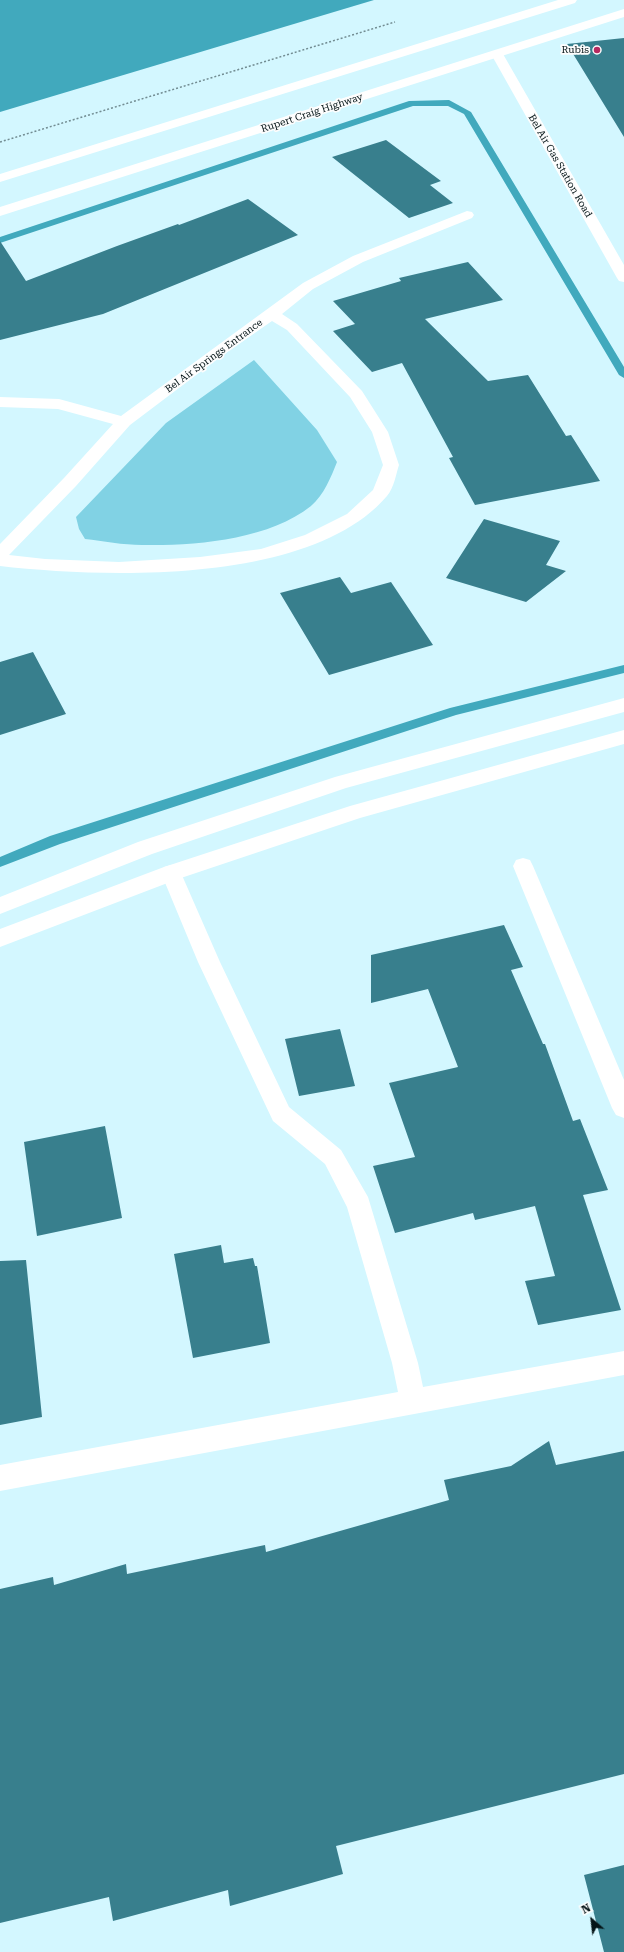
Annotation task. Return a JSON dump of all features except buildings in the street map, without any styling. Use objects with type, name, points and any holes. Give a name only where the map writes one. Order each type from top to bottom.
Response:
[{"type":"street","points":[[0,178],[571,0]]},
{"type":"street","name":"Rupert Craig Highway","points":[[0,212],[624,13]]},
{"type":"street","name":"Bel Air Gas Station Road","points":[[497,54],[624,278]]},
{"type":"street","name":"Bel Air Springs Entrance","points":[[0,554],[70,482],[124,422],[210,357],[272,314],[308,286],[358,259],[467,215]]},
{"type":"street","points":[[0,560],[45,565],[119,568],[200,564],[263,555],[311,539],[353,518],[381,492],[391,465],[380,432],[350,388],[292,327],[272,314]]},
{"type":"street","points":[[0,402],[59,404],[124,422]]},
{"type":"street","points":[[0,906],[145,848],[342,782],[624,705]]},
{"type":"street","points":[[0,938],[171,873],[357,811],[624,737]]},
{"type":"street","points":[[523,866],[624,1108]]},
{"type":"street","points":[[171,873],[209,962],[281,1114],[333,1157],[359,1205],[405,1363],[413,1401]]},
{"type":"street","points":[[0,1478],[624,1363]]},
{"type":"path","points":[[0,142],[397,21]]},
{"type":"shaded area","points":[[0,0],[374,0],[0,112]]},
{"type":"shaded area","points":[[254,360],[317,430],[337,462],[327,486],[316,502],[294,517],[274,527],[253,534],[230,539],[185,544],[142,545],[85,539],[79,529],[76,517],[166,423]]},
{"type":"waterway","points":[[0,240],[412,103],[449,103],[467,112],[624,375]]},
{"type":"waterway","points":[[0,862],[55,840],[454,711],[624,669]]},
{"type":"place","name":"Rubis","points":[[597,50]]}]
